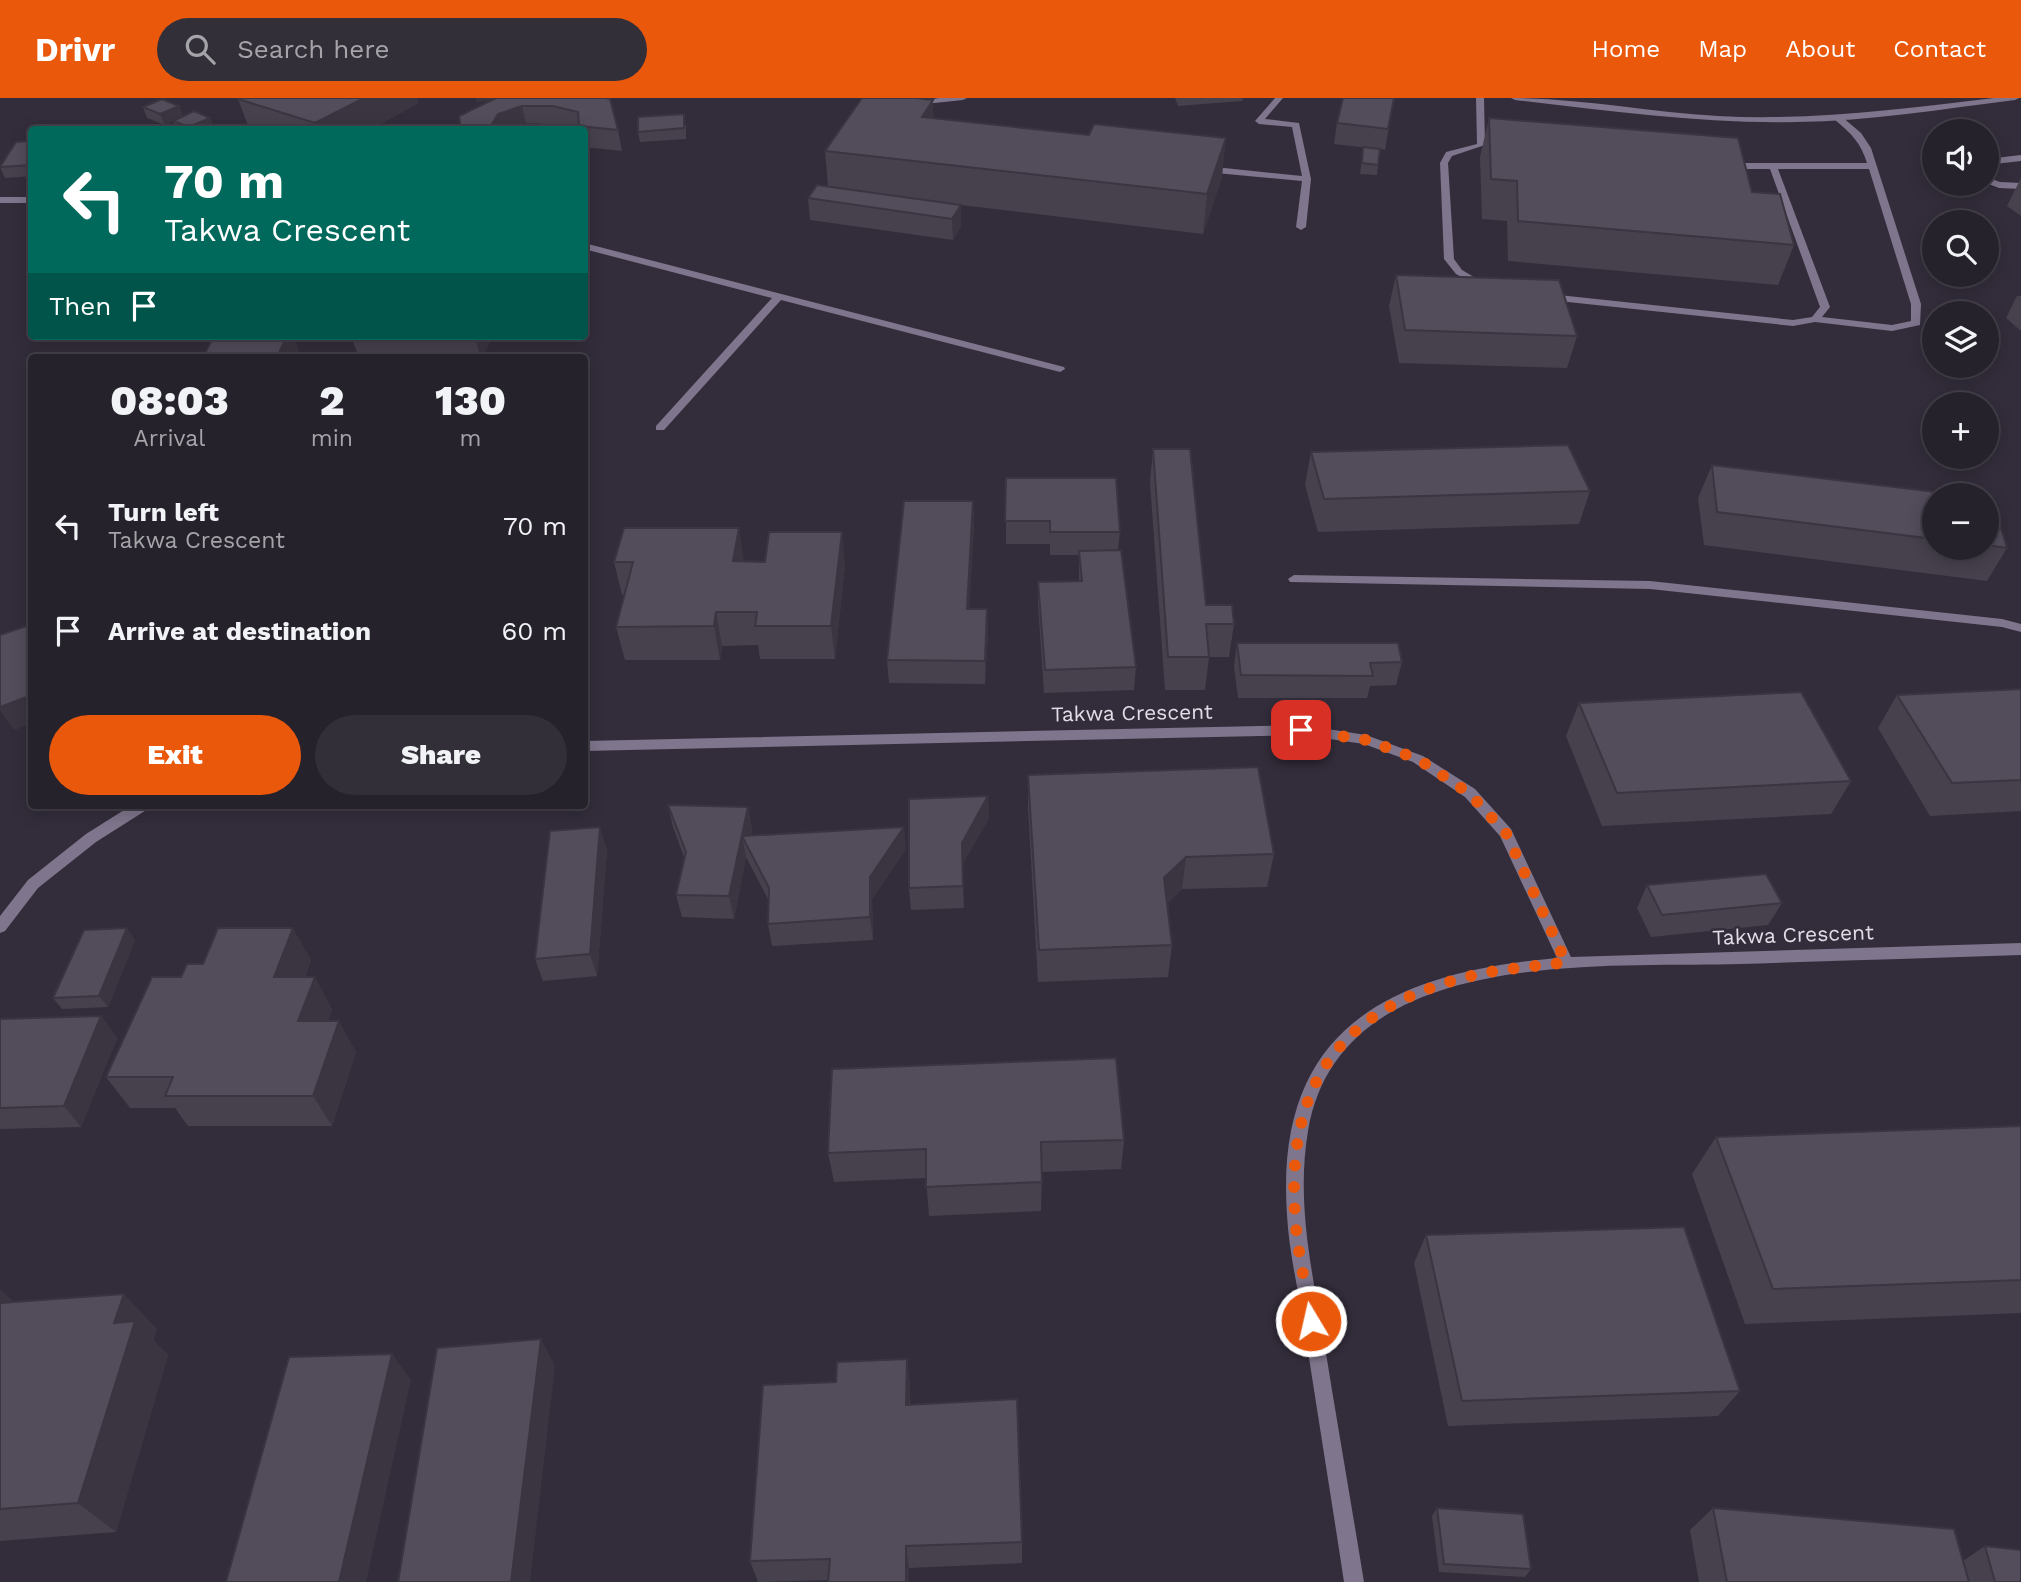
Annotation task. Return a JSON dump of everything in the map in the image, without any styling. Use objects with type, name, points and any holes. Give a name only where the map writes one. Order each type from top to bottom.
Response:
[{"type":"street","points":[[910,103],[963,98]]},
{"type":"street","points":[[1279,98],[1259,121],[1296,125],[1307,179],[1301,227]]},
{"type":"street","points":[[1480,98],[1481,145]]},
{"type":"street","points":[[1514,98],[1685,116],[1838,118],[2015,98]]},
{"type":"street","points":[[1544,296],[1793,323],[1815,319],[1892,328],[1916,323],[1916,304],[1872,166],[1858,135],[1838,118]]},
{"type":"street","points":[[1493,147],[1481,145],[1449,154],[1444,163],[1449,259],[1459,272],[1475,283],[1493,289]]},
{"type":"street","points":[[1999,161],[2021,158]]},
{"type":"street","points":[[1773,166],[1825,307],[1815,319]]},
{"type":"street","points":[[1715,167],[1872,166]]},
{"type":"street","points":[[1199,168],[1307,179]]},
{"type":"street","points":[[1999,185],[2021,186]]},
{"type":"street","points":[[0,200],[28,200]]},
{"type":"street","points":[[588,247],[1060,369]]},
{"type":"street","points":[[660,428],[779,296]]},
{"type":"street","points":[[1294,579],[1650,585],[2002,622],[2021,628]]},
{"type":"street","name":"Takwa Crescent","points":[[588,746],[1301,730],[1366,740],[1418,759],[1469,793],[1506,833],[1566,962]]},
{"type":"street","points":[[0,927],[33,884],[91,838],[137,809]]},
{"type":"street","name":"Takwa Crescent","points":[[1354,1582],[1295,1216],[1295,1154],[1309,1094],[1334,1050],[1372,1016],[1420,991],[1472,975],[1566,962],[2021,949]]},
{"type":"building","points":[[364,98],[315,123],[238,99]]},
{"type":"building","points":[[496,98],[605,98],[610,99],[618,130],[579,126],[578,112],[553,106],[522,106],[498,114],[491,126],[460,126],[459,116]]},
{"type":"building","points":[[862,98],[933,100],[922,117],[1089,135],[1094,124],[1226,138],[1207,194],[825,151]]},
{"type":"building","points":[[1343,98],[1394,98],[1388,129],[1337,123]]},
{"type":"building","points":[[162,99],[179,106],[160,114],[143,107]]},
{"type":"building","points":[[194,111],[210,118],[191,126],[173,121]]},
{"type":"building","points":[[684,114],[684,128],[638,132],[638,117]]},
{"type":"building","points":[[1489,118],[1738,138],[1752,192],[1780,194],[1794,245],[1518,221],[1517,181],[1491,179]]},
{"type":"building","points":[[540,124],[543,126],[514,126]]},
{"type":"building","points":[[28,141],[28,165],[0,167],[16,142]]},
{"type":"building","points":[[1363,147],[1380,149],[1378,165],[1362,163]]},
{"type":"building","points":[[817,185],[961,205],[952,219],[808,198]]},
{"type":"building","points":[[1396,275],[1559,280],[1577,336],[1405,330]]},
{"type":"building","points":[[212,340],[285,340],[278,354],[205,354]]},
{"type":"building","points":[[1568,445],[1590,491],[1324,499],[1311,452]]},
{"type":"building","points":[[1153,449],[1190,449],[1206,605],[1232,605],[1234,624],[1206,624],[1209,657],[1168,657]]},
{"type":"building","points":[[1712,465],[1922,490],[1922,538],[1717,512]]},
{"type":"building","points":[[1006,478],[1116,478],[1120,532],[1050,532],[1050,521],[1005,521]]},
{"type":"building","points":[[904,501],[973,501],[967,609],[987,609],[985,661],[887,660]]},
{"type":"building","points":[[1999,522],[2007,548],[1999,547]]},
{"type":"building","points":[[624,528],[739,528],[733,561],[765,562],[769,532],[842,532],[831,626],[755,626],[757,612],[716,612],[714,626],[616,627],[633,562],[614,562]]},
{"type":"building","points":[[1121,550],[1136,667],[1045,670],[1038,582],[1082,581],[1079,551]]},
{"type":"building","points":[[28,625],[28,696],[0,707],[0,635]]},
{"type":"building","points":[[1237,643],[1398,643],[1402,662],[1370,663],[1373,676],[1241,675]]},
{"type":"building","points":[[2021,689],[2021,780],[1952,783],[1897,695]]},
{"type":"building","points":[[1801,692],[1851,781],[1617,793],[1579,703]]},
{"type":"building","points":[[1258,767],[1274,854],[1186,857],[1164,878],[1172,945],[1039,950],[1028,775]]},
{"type":"building","points":[[988,796],[962,843],[963,886],[909,888],[909,799]]},
{"type":"building","points":[[668,805],[748,807],[729,896],[676,895],[686,852]]},
{"type":"building","points":[[600,827],[590,954],[535,959],[550,831]]},
{"type":"building","points":[[904,827],[870,877],[870,917],[768,924],[769,888],[742,836]]},
{"type":"building","points":[[1766,874],[1782,903],[1662,915],[1647,885]]},
{"type":"building","points":[[127,928],[99,996],[53,998],[84,930]]},
{"type":"building","points":[[218,928],[293,928],[274,977],[315,977],[298,1021],[339,1021],[313,1096],[165,1096],[173,1077],[106,1077],[152,977],[181,977],[187,964],[203,964]]},
{"type":"building","points":[[101,1016],[64,1106],[0,1108],[0,1019]]},
{"type":"building","points":[[1116,1058],[1124,1140],[1041,1142],[1042,1182],[926,1187],[926,1149],[828,1153],[832,1069]]},
{"type":"building","points":[[2021,1126],[2021,1280],[1773,1289],[1716,1137]]},
{"type":"building","points":[[1684,1227],[1740,1391],[1462,1401],[1426,1235]]},
{"type":"building","points":[[124,1294],[114,1323],[135,1321],[78,1503],[0,1509],[0,1303]]},
{"type":"building","points":[[541,1339],[511,1582],[398,1582],[437,1348]]},
{"type":"building","points":[[392,1354],[339,1582],[226,1582],[289,1357]]},
{"type":"building","points":[[907,1359],[906,1405],[1017,1399],[1022,1542],[906,1546],[906,1582],[828,1582],[830,1559],[750,1561],[763,1385],[836,1382],[837,1362]]},
{"type":"building","points":[[1437,1508],[1523,1514],[1531,1569],[1444,1564]]},
{"type":"building","points":[[1713,1508],[1954,1529],[1969,1582],[1727,1582]]},
{"type":"building","points":[[1985,1546],[2021,1550],[2021,1582],[1995,1582]]},
{"type":"route","points":[[1301,730],[1366,740],[1418,759],[1469,793],[1506,833],[1566,962],[1472,975],[1420,991],[1372,1016],[1334,1050],[1309,1094],[1295,1154],[1295,1216],[1311,1321]]}]
